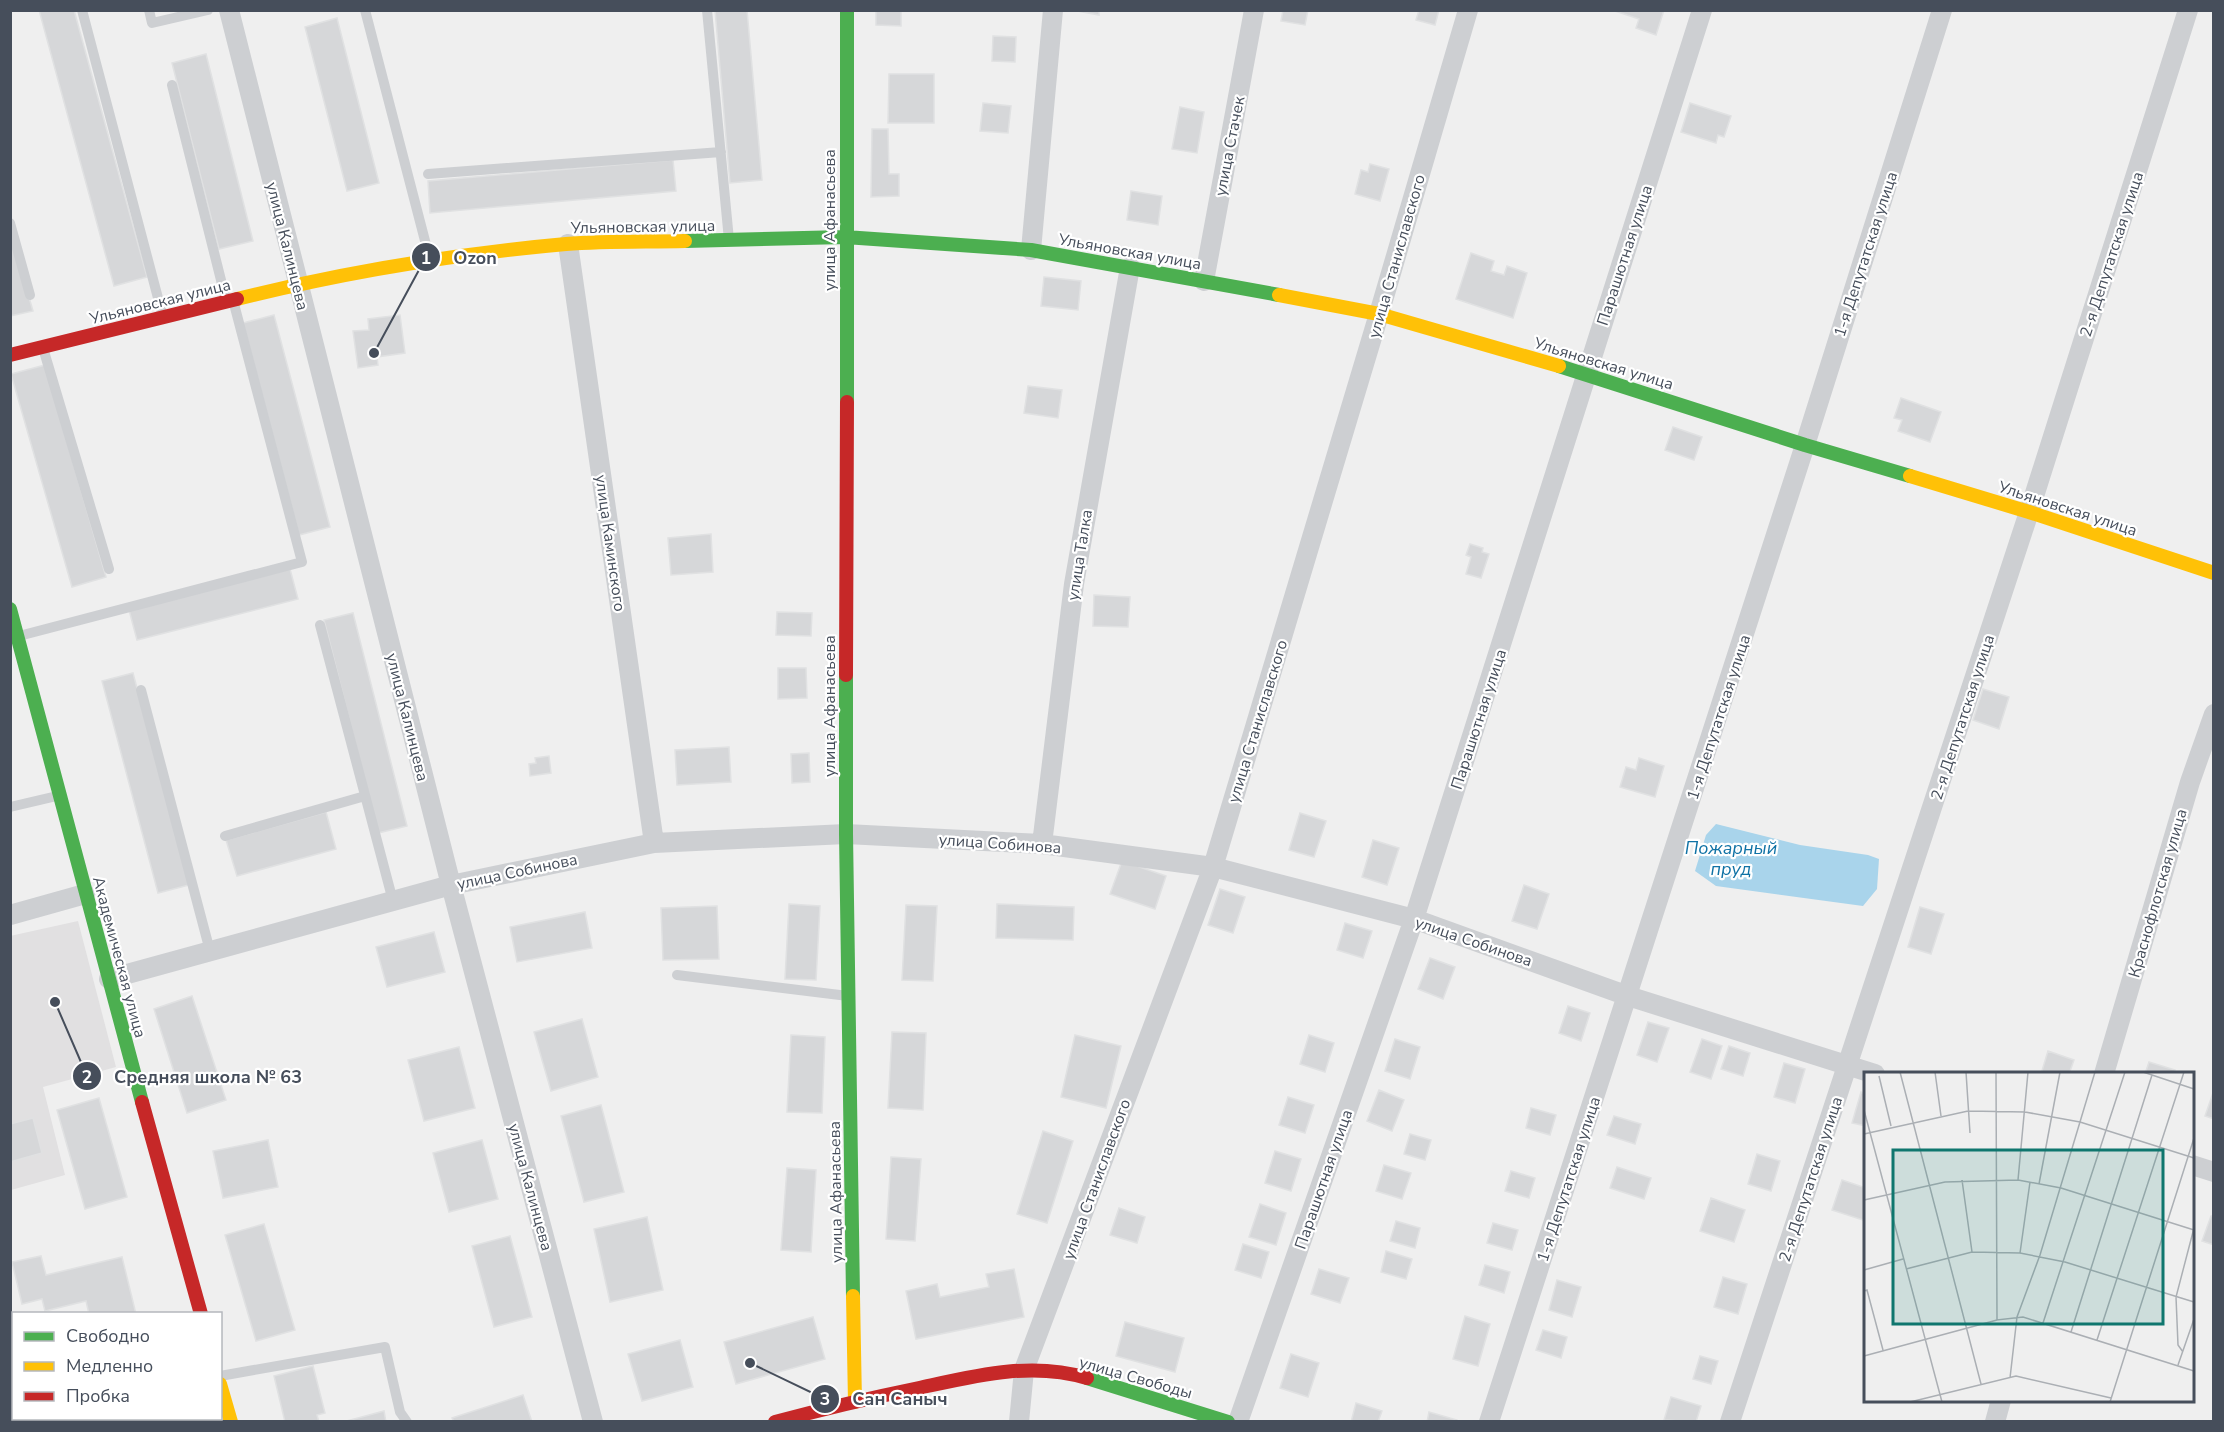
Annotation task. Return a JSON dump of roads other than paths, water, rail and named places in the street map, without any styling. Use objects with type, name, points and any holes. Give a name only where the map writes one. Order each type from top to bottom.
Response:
[{"type":"street","name":"улица Калинцева","points":[[229,10],[451,885],[593,1422]]},
{"type":"street","name":"улица Афанасьева","points":[[847,10],[846,834],[855,1401]]},
{"type":"street","points":[[1031,250],[1053,10]]},
{"type":"street","name":"улица Стачек","points":[[1204,281],[1254,10]]},
{"type":"street","name":"улица Станиславского","points":[[1020,1422],[1024,1370],[1213,867],[1468,10]]},
{"type":"street","name":"Парашютная улица","points":[[1238,1422],[1414,919],[1702,10]]},
{"type":"street","name":"1-я Депутатская улица","points":[[1489,1422],[1805,445],[1942,10]]},
{"type":"street","name":"2-я Депутатская улица","points":[[1730,1422],[2029,512],[2188,10]]},
{"type":"street","name":"Ульяновская улица","points":[[10,355],[298,284],[430,260],[568,244],[845,237],[1031,250],[1379,315],[1587,374],[1805,445],[2029,512],[2214,573]]},
{"type":"street","name":"улица Каминского","points":[[568,244],[654,843]]},
{"type":"street","name":"улица Талка","points":[[1042,844],[1074,584],[1130,267]]},
{"type":"street","name":"Академическая улица","points":[[10,609],[85,894],[200,1312]]},
{"type":"street","name":"Краснофлотская улица","points":[[2105,1072],[2190,782],[2214,714]]},
{"type":"street","name":"улица Собинова","points":[[109,979],[451,885],[654,843],[846,834],[1042,844],[1213,867],[1414,919],[1628,996],[1868,1072]]},
{"type":"street","points":[[10,915],[85,894]]},
{"type":"street","points":[[2194,1165],[2214,1172]]},
{"type":"street","name":"улица Свободы","points":[[775,1422],[855,1401],[991,1373],[1024,1370],[1073,1374],[1228,1422]]},
{"type":"street","points":[[222,1391],[231,1422]]},
{"type":"street","name":"улица Свободы","points":[[825,1422],[838,1418],[855,1401]]},
{"type":"street","points":[[1995,1422],[2001,1402]]},
{"type":"lane","points":[[82,10],[163,317]]},
{"type":"lane","points":[[149,10],[152,23],[208,10]]},
{"type":"lane","points":[[365,10],[430,260]]},
{"type":"lane","points":[[707,10],[729,240]]},
{"type":"lane","points":[[18,636],[302,562],[172,85]]},
{"type":"lane","points":[[428,174],[721,152]]},
{"type":"lane","points":[[10,223],[30,295]]},
{"type":"lane","points":[[42,347],[108,569]]},
{"type":"lane","points":[[320,625],[393,901]]},
{"type":"lane","points":[[141,690],[210,951]]},
{"type":"lane","points":[[10,807],[60,796]]},
{"type":"lane","points":[[225,836],[365,796]]},
{"type":"lane","points":[[677,975],[849,996]]},
{"type":"lane","points":[[222,1376],[385,1347],[400,1412],[407,1422]]},
{"type":"water","name":"Пожарный пруд","points":[[1716,824],[1800,845],[1868,855],[1879,859],[1877,889],[1863,906],[1716,886],[1695,871],[1706,835]]},
{"type":"place","name":"Ozon","points":[[374,353]]},
{"type":"place","name":"Средняя школа № 63","points":[[55,1002]]},
{"type":"place","name":"Сан Саныч","points":[[750,1363]]}]
